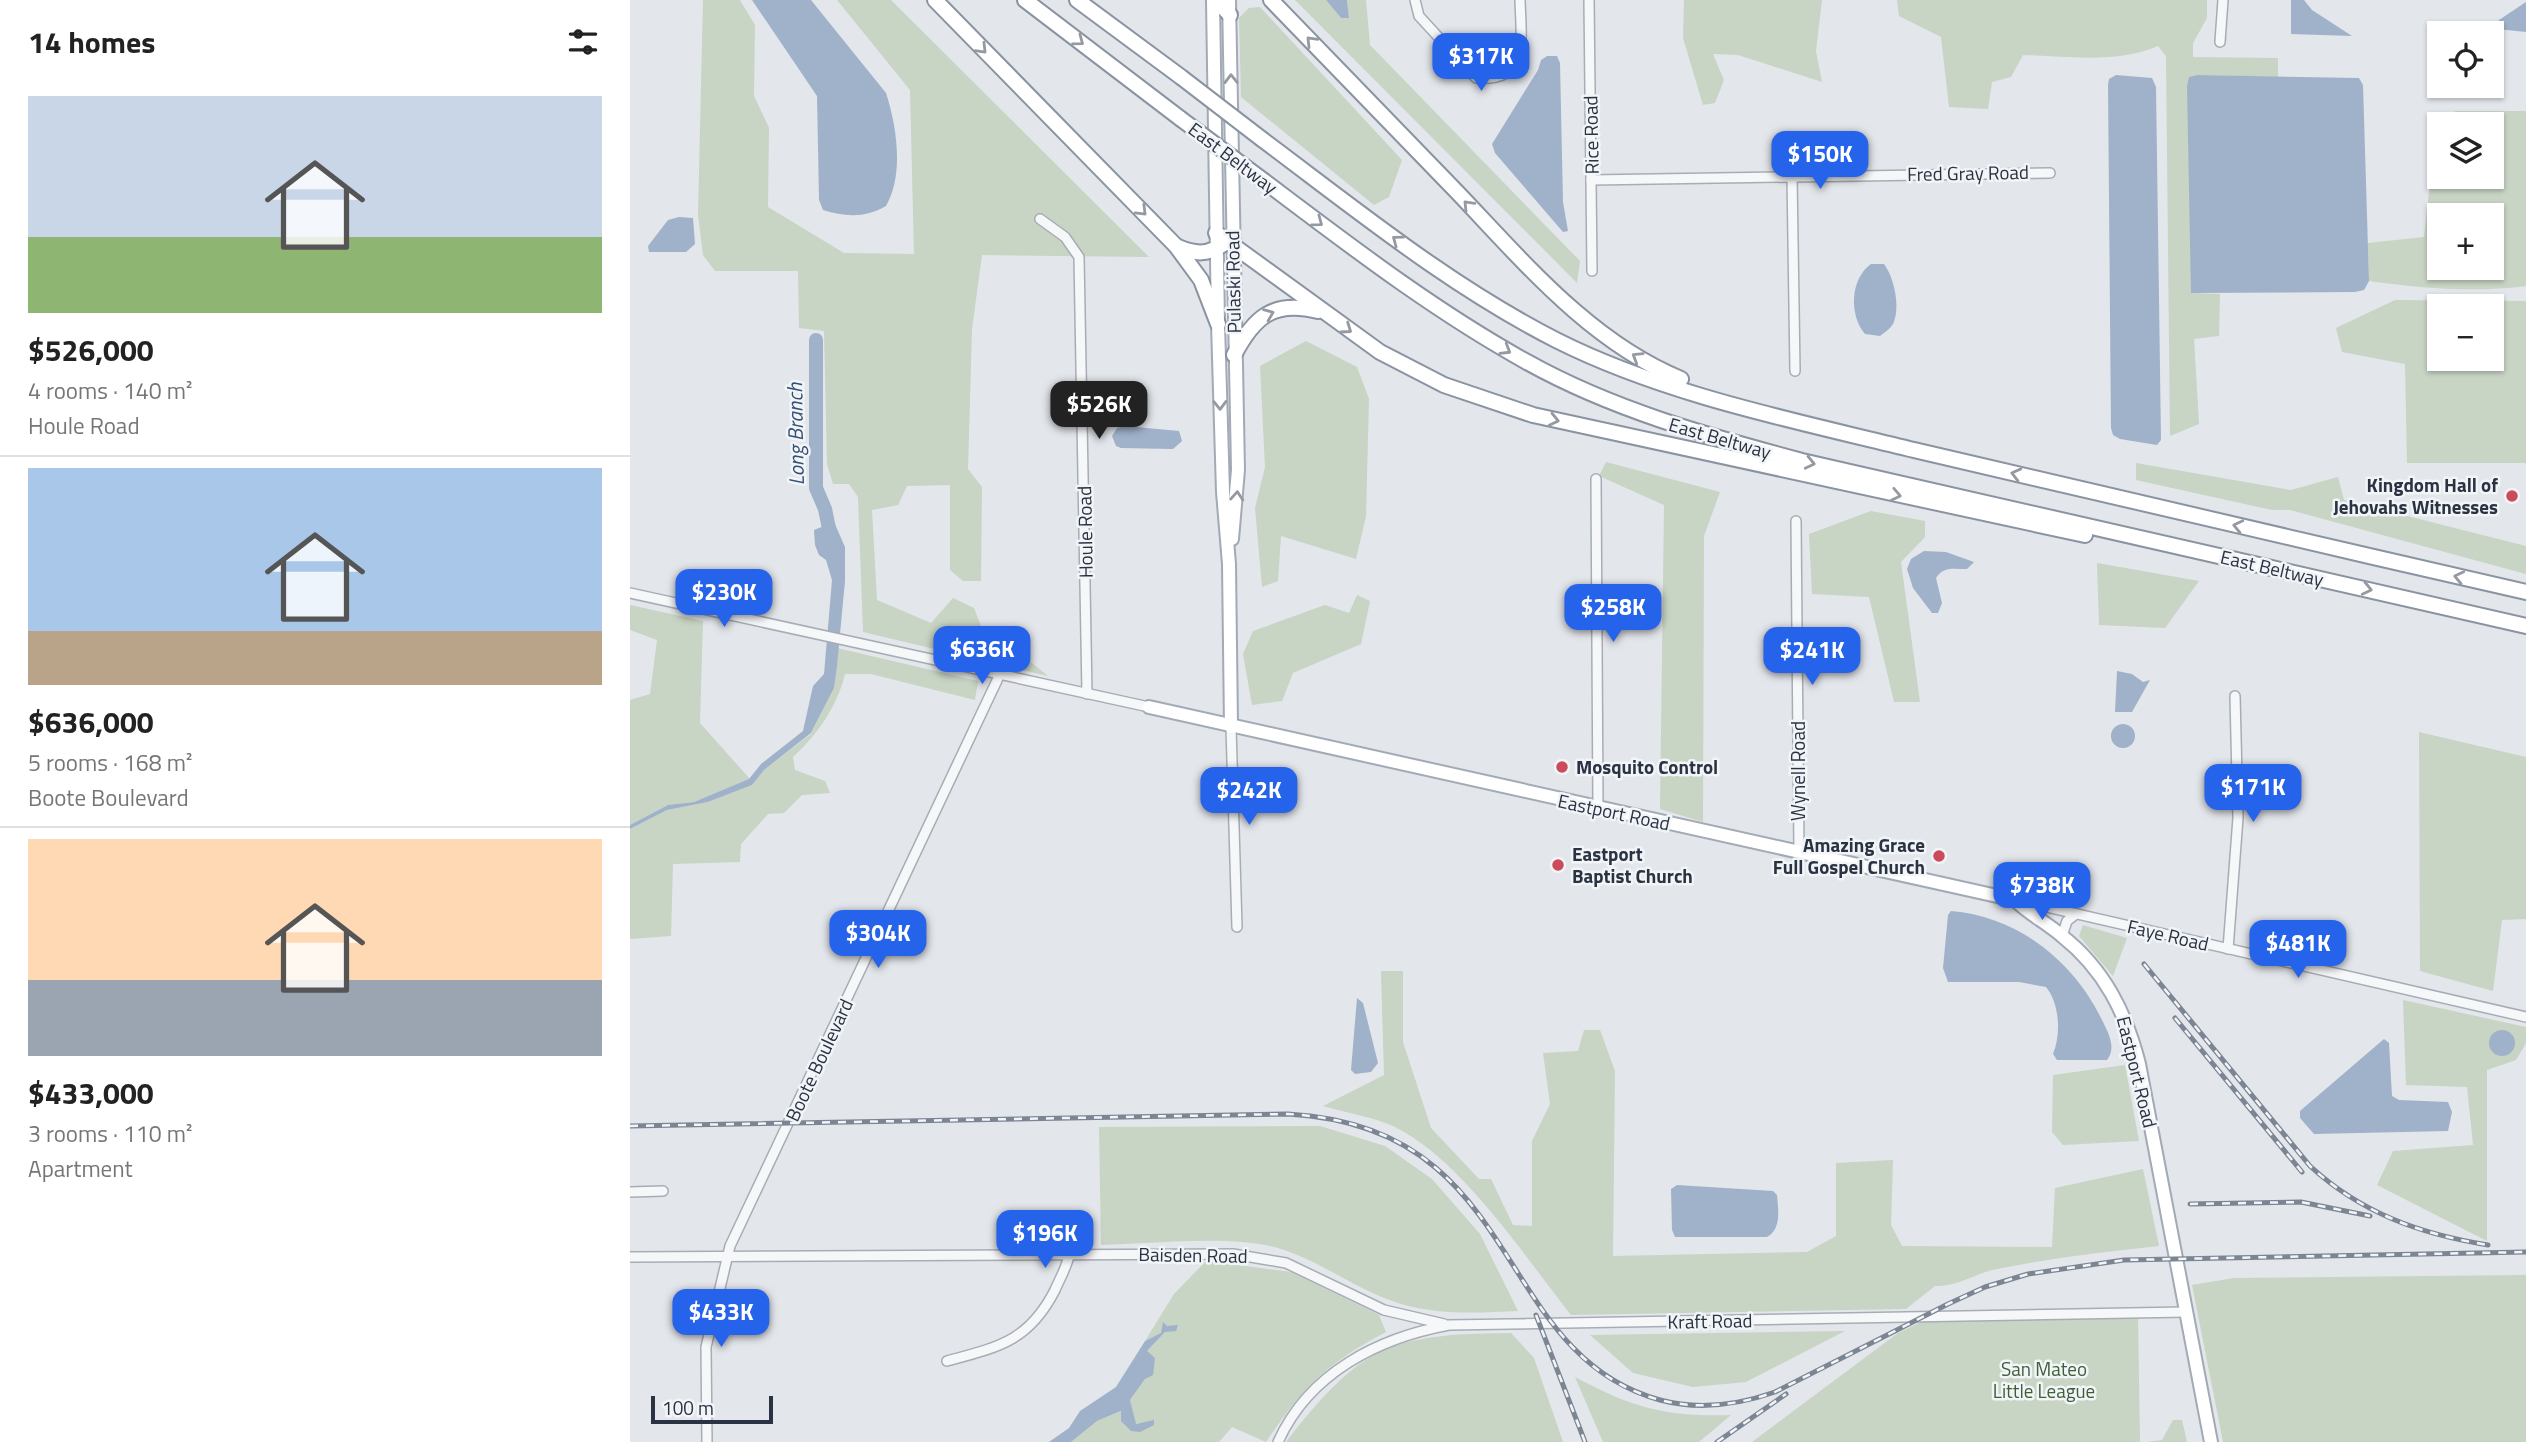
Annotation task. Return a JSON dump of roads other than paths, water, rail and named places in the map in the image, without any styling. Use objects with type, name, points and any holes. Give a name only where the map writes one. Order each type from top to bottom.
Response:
[{"type":"highway","points":[[935,0],[1176,246],[1201,280],[1218,324]]},
{"type":"highway","name":"East Beltway","points":[[1025,0],[1430,303],[1528,363],[1615,403],[1693,432],[1802,461],[2526,626]]},
{"type":"highway","name":"East Beltway","points":[[1077,0],[1440,271],[1557,341],[1638,374],[1766,413],[2043,481],[2526,592]]},
{"type":"highway","points":[[1271,0],[1522,260],[1618,346],[1654,368],[1766,413]]},
{"type":"highway","points":[[1176,246],[1193,254],[1225,242],[1380,352],[1444,385],[1534,415],[2048,527],[2294,573]]},
{"type":"highway","points":[[1234,355],[1248,329],[1260,317],[1300,307],[1323,313]]},
{"type":"main road","name":"Pulaski Road","points":[[1221,5],[1225,242],[1234,355],[1238,470],[1229,564]]},
{"type":"main road","name":"Pulaski Road","points":[[1225,242],[1218,324],[1223,492],[1229,564],[1231,727]]},
{"type":"main road","name":"Eastport Road","points":[[1149,707],[2015,900],[2062,936],[2105,981],[2127,1023],[2139,1064],[2211,1442]]},
{"type":"street","points":[[1415,0],[1419,16],[1476,78],[1496,80],[1510,72],[1519,58],[1520,0]]},
{"type":"street","name":"Rice Road","points":[[1589,0],[1592,271]]},
{"type":"street","points":[[2220,42],[2223,0]]},
{"type":"street","name":"Fred Gray Road","points":[[1591,180],[2050,173]]},
{"type":"street","points":[[1791,176],[1795,371]]},
{"type":"street","name":"Houle Road","points":[[1040,219],[1065,237],[1079,257],[1087,694]]},
{"type":"street","points":[[1596,479],[1598,808]]},
{"type":"street","name":"Wynell Road","points":[[1796,521],[1799,852]]},
{"type":"street","name":"Eastport Road","points":[[630,593],[1149,707]]},
{"type":"street","name":"Boote Boulevard","points":[[707,1442],[706,1347],[728,1255],[1000,674]]},
{"type":"street","points":[[2228,949],[2238,818],[2235,696]]},
{"type":"street","name":"Pulaski Road","points":[[1231,727],[1237,927]]},
{"type":"street","name":"Faye Road","points":[[2015,900],[2526,1017]]},
{"type":"street","points":[[2062,936],[2067,921],[2076,914]]},
{"type":"street","points":[[630,1192],[663,1191]]},
{"type":"street","name":"Baisden Road","points":[[630,1257],[728,1255],[813,1258],[1215,1253],[1269,1258],[1301,1269],[1370,1304],[1403,1316],[1449,1325]]},
{"type":"street","points":[[947,1361],[998,1347],[1026,1331],[1050,1299],[1069,1255]]},
{"type":"street","name":"Kraft Road","points":[[1278,1442],[1296,1411],[1333,1373],[1372,1348],[1409,1334],[1449,1325],[2186,1312]]},
{"type":"street","points":[[1403,1316],[1409,1334]]},
{"type":"water","points":[[752,0],[811,0],[886,93],[896,136],[897,166],[892,194],[886,206],[871,213],[855,215],[823,210],[819,200],[817,96]]},
{"type":"water","points":[[1326,0],[1347,0],[1349,18],[1341,18]]},
{"type":"water","points":[[2291,0],[2304,0],[2312,10],[2352,36],[2291,34]]},
{"type":"water","points":[[2526,2],[2526,32],[2504,30],[2504,21],[2499,20]]},
{"type":"water","points":[[1547,56],[1557,56],[1560,63],[1563,202],[1568,231],[1563,232],[1495,153],[1492,144],[1538,70],[1541,60]]},
{"type":"water","points":[[2116,75],[2152,78],[2156,87],[2161,440],[2157,445],[2120,439],[2113,435],[2111,428],[2108,85],[2109,79]]},
{"type":"water","points":[[2189,77],[2359,78],[2363,85],[2369,281],[2364,290],[2191,293],[2187,86]]},
{"type":"water","points":[[679,217],[693,218],[695,244],[686,252],[649,252],[648,246],[668,220]]},
{"type":"water","points":[[1871,264],[1884,264],[1895,293],[1893,324],[1880,336],[1865,334],[1854,307],[1859,279]]},
{"type":"water","points":[[1125,426],[1179,431],[1182,441],[1173,449],[1121,448],[1116,446],[1112,436],[1117,428]]},
{"type":"water","points":[[834,522],[845,547],[845,581],[837,666],[834,688],[811,733],[764,770],[752,785],[708,802],[667,810],[630,829],[630,825],[668,805],[694,802],[749,779],[761,764],[803,731],[813,686],[824,674],[832,580],[826,560],[819,555],[815,545],[814,530]]},
{"type":"water","points":[[1924,551],[1946,552],[1974,562],[1967,569],[1946,570],[1936,578],[1942,603],[1938,613],[1932,613],[1913,588],[1907,569],[1911,559]]},
{"type":"water","points":[[2117,671],[2132,674],[2143,682],[2150,680],[2132,712],[2115,712]]},
{"type":"water","points":[[2123,724],[2131,728],[2135,736],[2131,744],[2123,748],[2115,744],[2111,736],[2115,728]]},
{"type":"water","points":[[1951,911],[1998,922],[2020,932],[2059,961],[2090,999],[2109,1035],[2111,1050],[2107,1060],[2057,1060],[2053,1054],[2058,1029],[2056,1011],[2046,987],[2019,982],[1948,982],[1943,968],[1948,915]]},
{"type":"water","points":[[1357,998],[1363,1003],[1378,1063],[1371,1072],[1355,1074],[1351,1070]]},
{"type":"water","points":[[2502,1030],[2511,1034],[2515,1043],[2511,1052],[2502,1056],[2493,1052],[2489,1043],[2493,1034]]},
{"type":"water","points":[[2384,1039],[2389,1043],[2392,1096],[2399,1100],[2448,1102],[2452,1112],[2448,1131],[2314,1134],[2300,1118],[2300,1111]]},
{"type":"water","points":[[1677,1185],[1773,1191],[1777,1195],[1778,1206],[1775,1229],[1767,1237],[1675,1237],[1672,1230],[1671,1189]]},
{"type":"water","points":[[1163,1322],[1167,1326],[1178,1325],[1176,1331],[1165,1332],[1147,1351],[1155,1358],[1153,1375],[1145,1379],[1130,1400],[1136,1424],[1154,1420],[1154,1425],[1140,1432],[1131,1431],[1121,1421],[1121,1411],[1097,1421],[1071,1442],[1049,1442],[1069,1428],[1080,1411],[1116,1387],[1145,1341],[1161,1333]]},
{"type":"waterway","name":"Long Branch","points":[[816,340],[816,488],[825,509],[832,543]]},
{"type":"railway","points":[[2144,964],[2310,1166],[2350,1197],[2393,1219],[2439,1235],[2488,1245]]},
{"type":"railway","points":[[2175,1018],[2302,1172]]},
{"type":"railway","points":[[630,1126],[1288,1114],[1347,1123],[1403,1145],[1436,1168],[1465,1198],[1490,1230],[1535,1299],[1559,1331],[1586,1360],[1619,1384],[1660,1400],[1689,1405],[1732,1403],[1775,1392],[1948,1304],[1985,1287],[2028,1274],[2124,1260],[2526,1252]]},
{"type":"railway","points":[[2190,1204],[2301,1202],[2370,1216]]},
{"type":"railway","points":[[1536,1315],[1585,1442]]},
{"type":"railway","points":[[1717,1442],[1786,1394]]},
{"type":"place","name":"Kingdom Hall of Jehovahs Witnesses","points":[[2512,496]]},
{"type":"place","name":"Mosquito Control","points":[[1562,767]]},
{"type":"place","name":"Amazing Grace Full Gospel Church","points":[[1939,856]]},
{"type":"place","name":"Eastport Baptist Church","points":[[1558,865]]},
{"type":"park label","name":"San Mateo Little League","points":[[2044,1380]]}]
